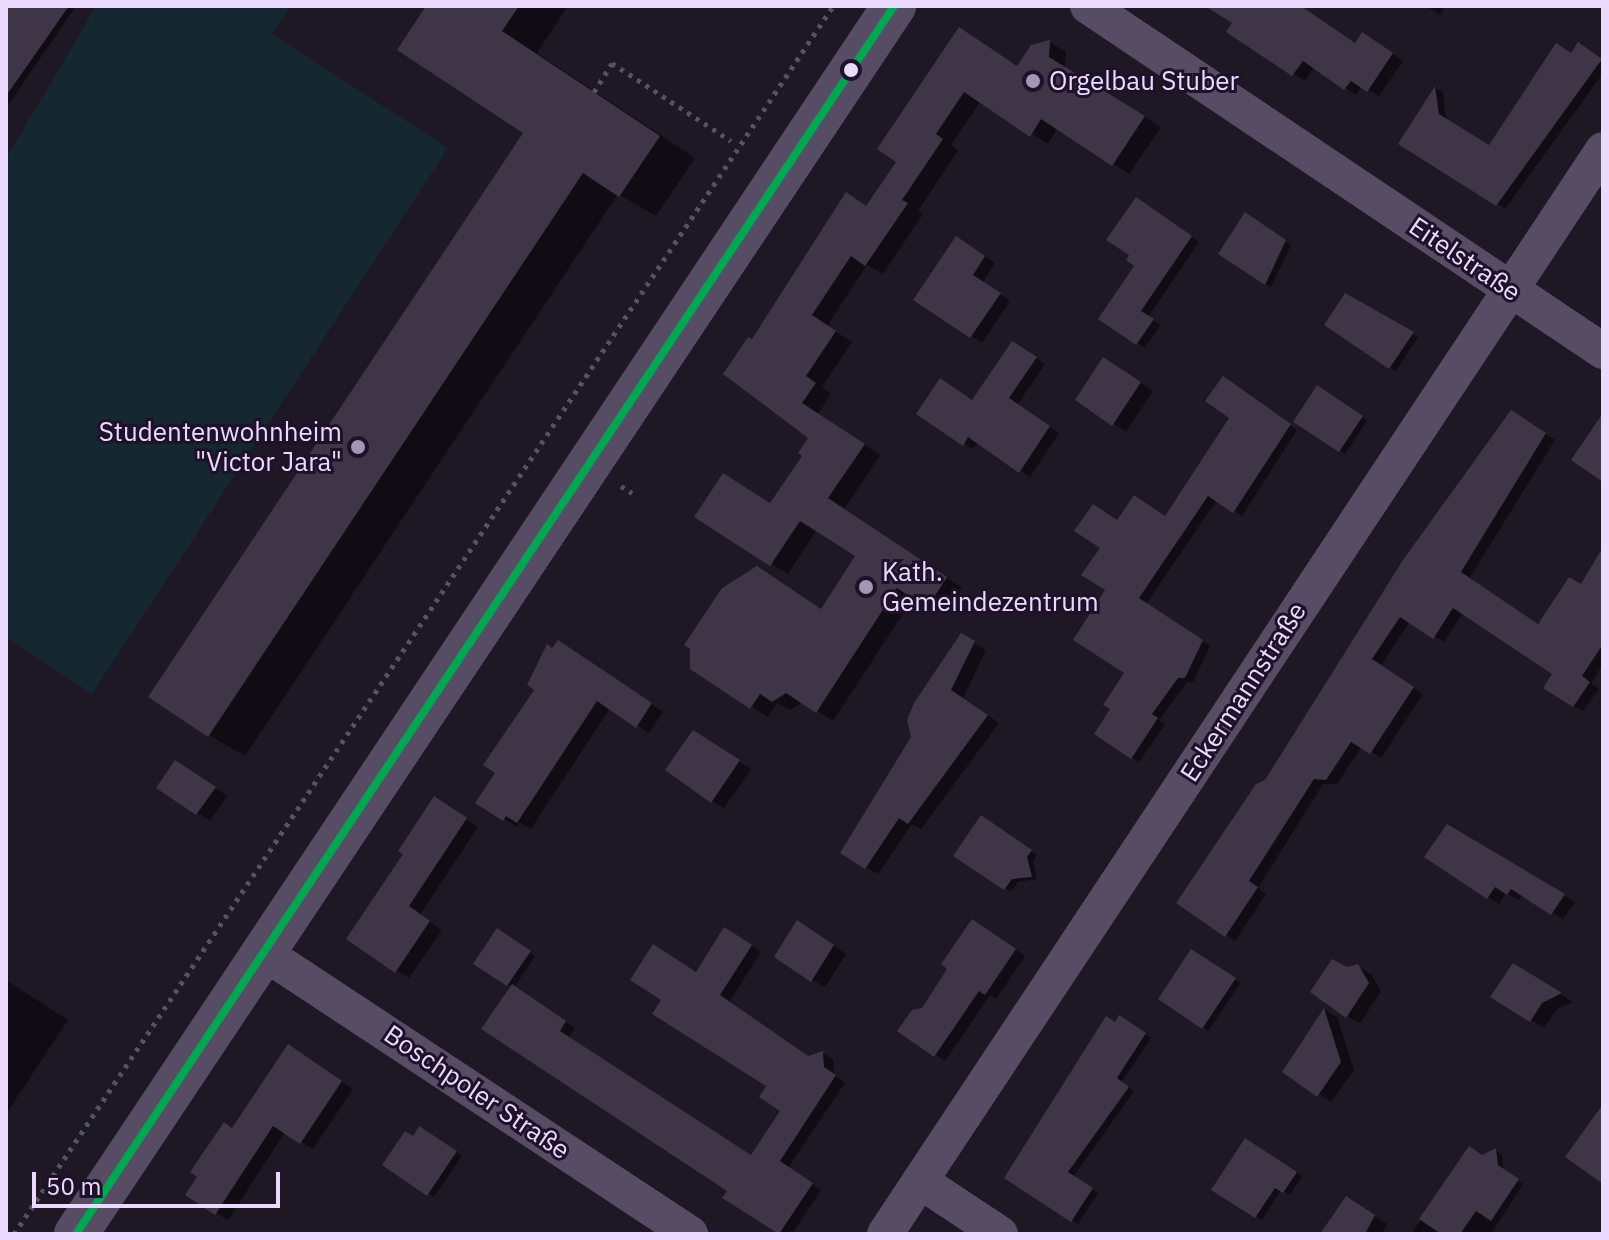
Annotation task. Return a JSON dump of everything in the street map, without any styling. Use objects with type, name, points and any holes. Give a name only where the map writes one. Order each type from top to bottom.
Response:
[{"type":"street","points":[[76,1234],[894,6]]},
{"type":"street","name":"Eitelstraße","points":[[1088,6],[1603,351]]},
{"type":"street","name":"Eckermannstraße","points":[[885,1234],[1603,150]]},
{"type":"street","name":"Boschpoler Straße","points":[[263,952],[690,1234]]},
{"type":"street","points":[[920,1181],[1000,1234]]},
{"type":"path","points":[[14,1234],[833,6]]},
{"type":"path","points":[[594,92],[612,63],[731,141]]},
{"type":"path","points":[[617,483],[632,493]]},
{"type":"shaded area","points":[[96,6],[290,6],[272,34],[448,148],[92,694],[6,637],[6,159]]},
{"type":"building","points":[[6,6],[69,6],[6,96]]},
{"type":"building","name":"Studentenwohnheim \"Victor Jara\"","points":[[426,6],[519,6],[502,31],[660,136],[619,197],[583,173],[208,737],[148,697],[523,133],[397,50]]},
{"type":"building","points":[[1205,6],[1301,6],[1355,43],[1362,32],[1393,53],[1367,92],[1351,81],[1344,90],[1303,61],[1292,76],[1226,32],[1232,23]]},
{"type":"building","points":[[959,27],[1017,66],[1031,45],[1050,40],[1049,57],[1145,116],[1112,166],[1041,119],[1030,137],[964,92],[936,134],[943,139],[902,200],[908,203],[865,266],[851,256],[812,315],[836,331],[806,376],[816,383],[802,403],[865,444],[828,498],[947,577],[927,608],[897,588],[816,713],[786,693],[772,702],[760,694],[750,709],[690,669],[690,649],[684,645],[722,588],[757,566],[821,609],[855,556],[800,521],[770,566],[694,517],[723,473],[770,503],[802,456],[798,453],[808,438],[723,374],[748,337],[752,339],[846,192],[866,206],[896,162],[877,149]]},
{"type":"building","points":[[1578,42],[1602,59],[1496,206],[1398,144],[1435,86],[1439,114],[1489,145],[1556,43],[1571,53]]},
{"type":"building","points":[[1136,197],[1192,236],[1141,311],[1154,319],[1136,345],[1098,319],[1134,266],[1126,260],[1129,255],[1106,240]]},
{"type":"building","points":[[1245,212],[1286,240],[1265,285],[1218,254]]},
{"type":"building","points":[[956,236],[985,256],[973,275],[1001,293],[970,338],[913,300]]},
{"type":"building","points":[[1345,293],[1414,332],[1389,369],[1324,325]]},
{"type":"building","points":[[1012,341],[1037,357],[1009,398],[1050,426],[1019,473],[968,437],[963,446],[916,414],[940,378],[972,400]]},
{"type":"building","points":[[1103,357],[1141,382],[1112,426],[1075,400]]},
{"type":"building","points":[[1223,376],[1291,424],[1233,513],[1208,496],[1139,598],[1203,640],[1185,678],[1178,678],[1152,714],[1158,718],[1131,759],[1094,734],[1110,709],[1103,705],[1124,673],[1073,640],[1105,590],[1081,575],[1100,548],[1074,531],[1093,504],[1117,520],[1134,495],[1165,516],[1229,418],[1205,401]]},
{"type":"building","points":[[1317,385],[1363,416],[1339,452],[1293,422]]},
{"type":"building","points":[[1511,410],[1546,433],[1461,572],[1538,624],[1569,577],[1581,584],[1603,547],[1603,644],[1582,676],[1590,682],[1573,707],[1543,688],[1552,674],[1453,608],[1433,639],[1400,617],[1372,659],[1414,687],[1370,754],[1351,742],[1326,780],[1314,779],[1249,881],[1258,887],[1225,937],[1176,903],[1256,784],[1265,780],[1403,560]]},
{"type":"building","points":[[1603,413],[1603,482],[1571,460]]},
{"type":"building","points":[[961,633],[975,641],[951,690],[988,715],[908,824],[899,818],[865,869],[840,853],[911,737],[907,720],[914,703]]},
{"type":"building","points":[[558,640],[652,703],[636,728],[597,701],[517,823],[506,816],[503,821],[475,803],[495,773],[483,765],[534,690],[527,685],[547,644],[552,648]]},
{"type":"building","points":[[693,730],[740,760],[711,803],[665,770]]},
{"type":"building","points":[[175,760],[216,787],[196,815],[156,788]]},
{"type":"building","points":[[434,796],[467,818],[409,906],[430,921],[395,973],[346,939],[403,854],[398,851]]},
{"type":"building","points":[[981,815],[1032,850],[1027,857],[1032,877],[1012,879],[1004,890],[953,856]]},
{"type":"building","points":[[1447,824],[1565,894],[1551,915],[1511,889],[1507,895],[1495,887],[1487,899],[1424,857]]},
{"type":"building","points":[[972,919],[1016,949],[985,995],[979,991],[934,1057],[897,1031],[912,1010],[922,1008],[947,969],[941,964]]},
{"type":"building","points":[[797,920],[834,945],[811,982],[774,957]]},
{"type":"building","points":[[724,927],[752,945],[720,995],[808,1056],[823,1051],[824,1067],[836,1075],[780,1161],[813,1183],[779,1234],[722,1198],[727,1191],[481,1029],[512,984],[566,1021],[560,1031],[751,1155],[780,1111],[759,1097],[766,1086],[652,1014],[661,1000],[630,980],[653,944],[696,972]]},
{"type":"building","points":[[497,928],[531,951],[507,986],[473,964]]},
{"type":"building","points":[[1191,949],[1236,978],[1202,1029],[1158,999]]},
{"type":"building","points":[[1332,959],[1347,967],[1358,964],[1369,983],[1346,1018],[1310,992]]},
{"type":"building","points":[[1513,963],[1562,993],[1542,1003],[1530,1022],[1490,997]]},
{"type":"building","points":[[1324,1008],[1341,1062],[1317,1097],[1282,1072]]},
{"type":"building","points":[[1119,1015],[1146,1033],[1117,1078],[1129,1087],[1068,1172],[1093,1188],[1071,1222],[1004,1178],[1106,1016],[1115,1022]]},
{"type":"building","points":[[288,1044],[342,1081],[300,1144],[273,1126],[215,1215],[185,1195],[197,1177],[190,1172],[224,1122],[232,1128]]},
{"type":"building","points":[[1603,1104],[1603,1184],[1565,1157]]},
{"type":"building","points":[[419,1126],[457,1151],[427,1196],[382,1165],[405,1131],[413,1136]]},
{"type":"building","points":[[1245,1138],[1297,1172],[1283,1193],[1275,1188],[1255,1218],[1211,1190]]},
{"type":"building","points":[[1469,1146],[1482,1155],[1496,1148],[1498,1165],[1519,1179],[1491,1221],[1476,1211],[1460,1234],[1441,1234],[1419,1219]]},
{"type":"building","points":[[1346,1196],[1375,1215],[1365,1234],[1320,1234]]},
{"type":"transit line","points":[[76,1234],[894,6]]},
{"type":"place","name":"Orgelbau Stuber","points":[[1033,81]]},
{"type":"place","name":"Studentenwohnheim \"Victor Jara\"","points":[[358,447]]},
{"type":"place","name":"Kath. Gemeindezentrum","points":[[866,587]]}]
